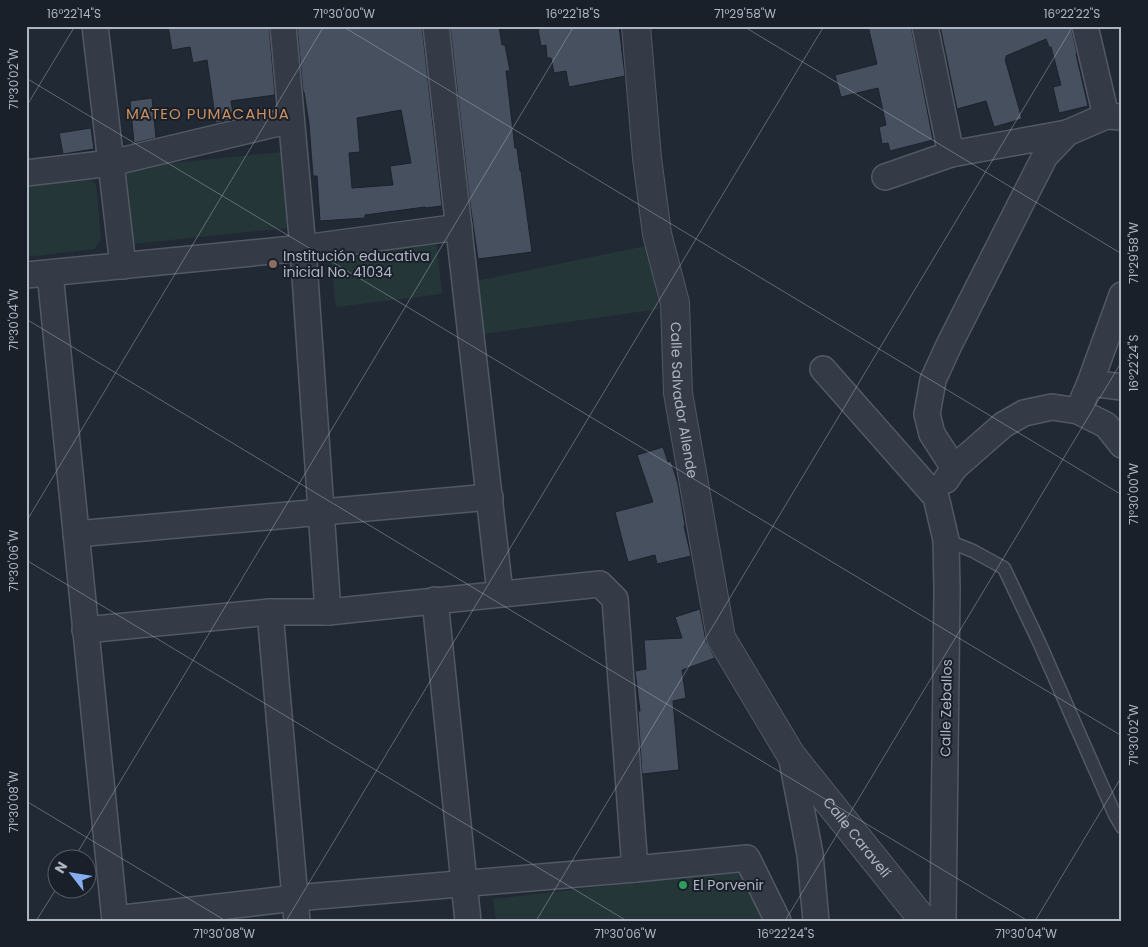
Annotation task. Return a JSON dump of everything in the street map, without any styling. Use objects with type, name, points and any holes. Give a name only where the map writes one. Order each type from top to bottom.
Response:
[{"type":"street","points":[[95,26],[123,266]]},
{"type":"street","points":[[283,26],[303,248],[328,612]]},
{"type":"street","points":[[436,26],[500,593]]},
{"type":"street","name":"Calle Salvador Allende","points":[[636,26],[647,158],[657,234],[675,303],[678,393],[721,638],[791,755]]},
{"type":"street","points":[[925,26],[951,154]]},
{"type":"street","points":[[884,177],[951,154],[1067,133],[1114,117],[1085,26]]},
{"type":"street","points":[[26,173],[111,163],[291,120]]},
{"type":"street","points":[[954,468],[932,434],[927,414],[932,380],[1045,156],[1067,133]]},
{"type":"street","points":[[459,227],[303,248],[38,274],[76,534],[115,920],[296,909],[464,884],[746,858],[778,921]]},
{"type":"street","points":[[1078,411],[1122,296]]},
{"type":"street","points":[[823,369],[936,497],[954,468],[1003,425],[1024,413],[1052,407],[1078,411],[1106,425],[1122,444]]},
{"type":"street","points":[[1090,383],[1122,387]]},
{"type":"street","points":[[76,534],[490,497]]},
{"type":"street","name":"Calle Zeballos","points":[[936,497],[946,540],[947,590],[944,921]]},
{"type":"street","points":[[85,630],[270,612],[328,612],[600,584],[615,600],[635,869]]},
{"type":"street","points":[[435,600],[468,921]]},
{"type":"street","points":[[270,612],[296,909]]},
{"type":"street","points":[[791,755],[810,854],[816,921]]},
{"type":"street","name":"Calle Caravelí","points":[[791,755],[924,921]]},
{"type":"lane","points":[[946,540],[973,551],[1004,568],[1122,827]]},
{"type":"shaded area","points":[[281,152],[288,228],[132,244],[124,168]]},
{"type":"shaded area","points":[[86,178],[96,184],[101,239],[94,249],[26,257],[26,184]]},
{"type":"shaded area","points":[[435,230],[442,294],[336,307],[329,242]]},
{"type":"shaded area","points":[[650,245],[659,309],[484,334],[476,281]]},
{"type":"shaded area","name":"El Porvenir","points":[[742,870],[767,921],[496,921],[493,899]]},
{"type":"building","points":[[168,26],[269,26],[275,95],[231,101],[234,119],[216,123],[207,60],[193,63],[190,47],[172,50]]},
{"type":"building","points":[[297,26],[422,26],[442,206],[365,215],[365,218],[320,221],[317,176],[313,176],[309,124],[303,92]],"holes":[[[401,110],[411,163],[390,166],[393,185],[352,188],[349,153],[360,152],[357,118]]]},
{"type":"building","points":[[450,26],[499,26],[502,45],[505,45],[510,71],[506,71],[515,148],[517,148],[521,171],[532,252],[478,259]]},
{"type":"building","points":[[554,26],[619,26],[625,76],[569,87],[566,71],[554,73],[551,58],[547,58],[546,45],[541,46],[538,29]]},
{"type":"building","points":[[868,26],[911,26],[933,140],[890,151],[888,143],[882,144],[879,127],[886,125],[878,88],[841,97],[835,75],[877,64]]},
{"type":"building","points":[[940,26],[1071,26],[1088,106],[1059,113],[1053,87],[1061,85],[1051,47],[1049,47],[1046,39],[1006,56],[1005,59],[1022,119],[994,127],[986,101],[957,109]]},
{"type":"building","points":[[152,98],[156,138],[134,143],[130,101]]},
{"type":"building","points":[[91,128],[94,149],[63,154],[59,133]]},
{"type":"building","points":[[663,447],[668,462],[671,461],[678,484],[684,526],[691,556],[657,564],[655,555],[628,562],[615,512],[653,502],[637,455]]},
{"type":"building","points":[[700,609],[706,641],[715,658],[682,670],[686,698],[673,701],[679,770],[642,774],[638,711],[640,711],[635,671],[646,669],[644,640],[682,638],[675,617]]},
{"type":"place","name":"Institución educativa inicial No. 41034","points":[[273,264]]},
{"type":"place","name":"El Porvenir","points":[[683,885]]},
{"type":"district","name":"MATEO PUMACAHUA","points":[[208,113]]}]
